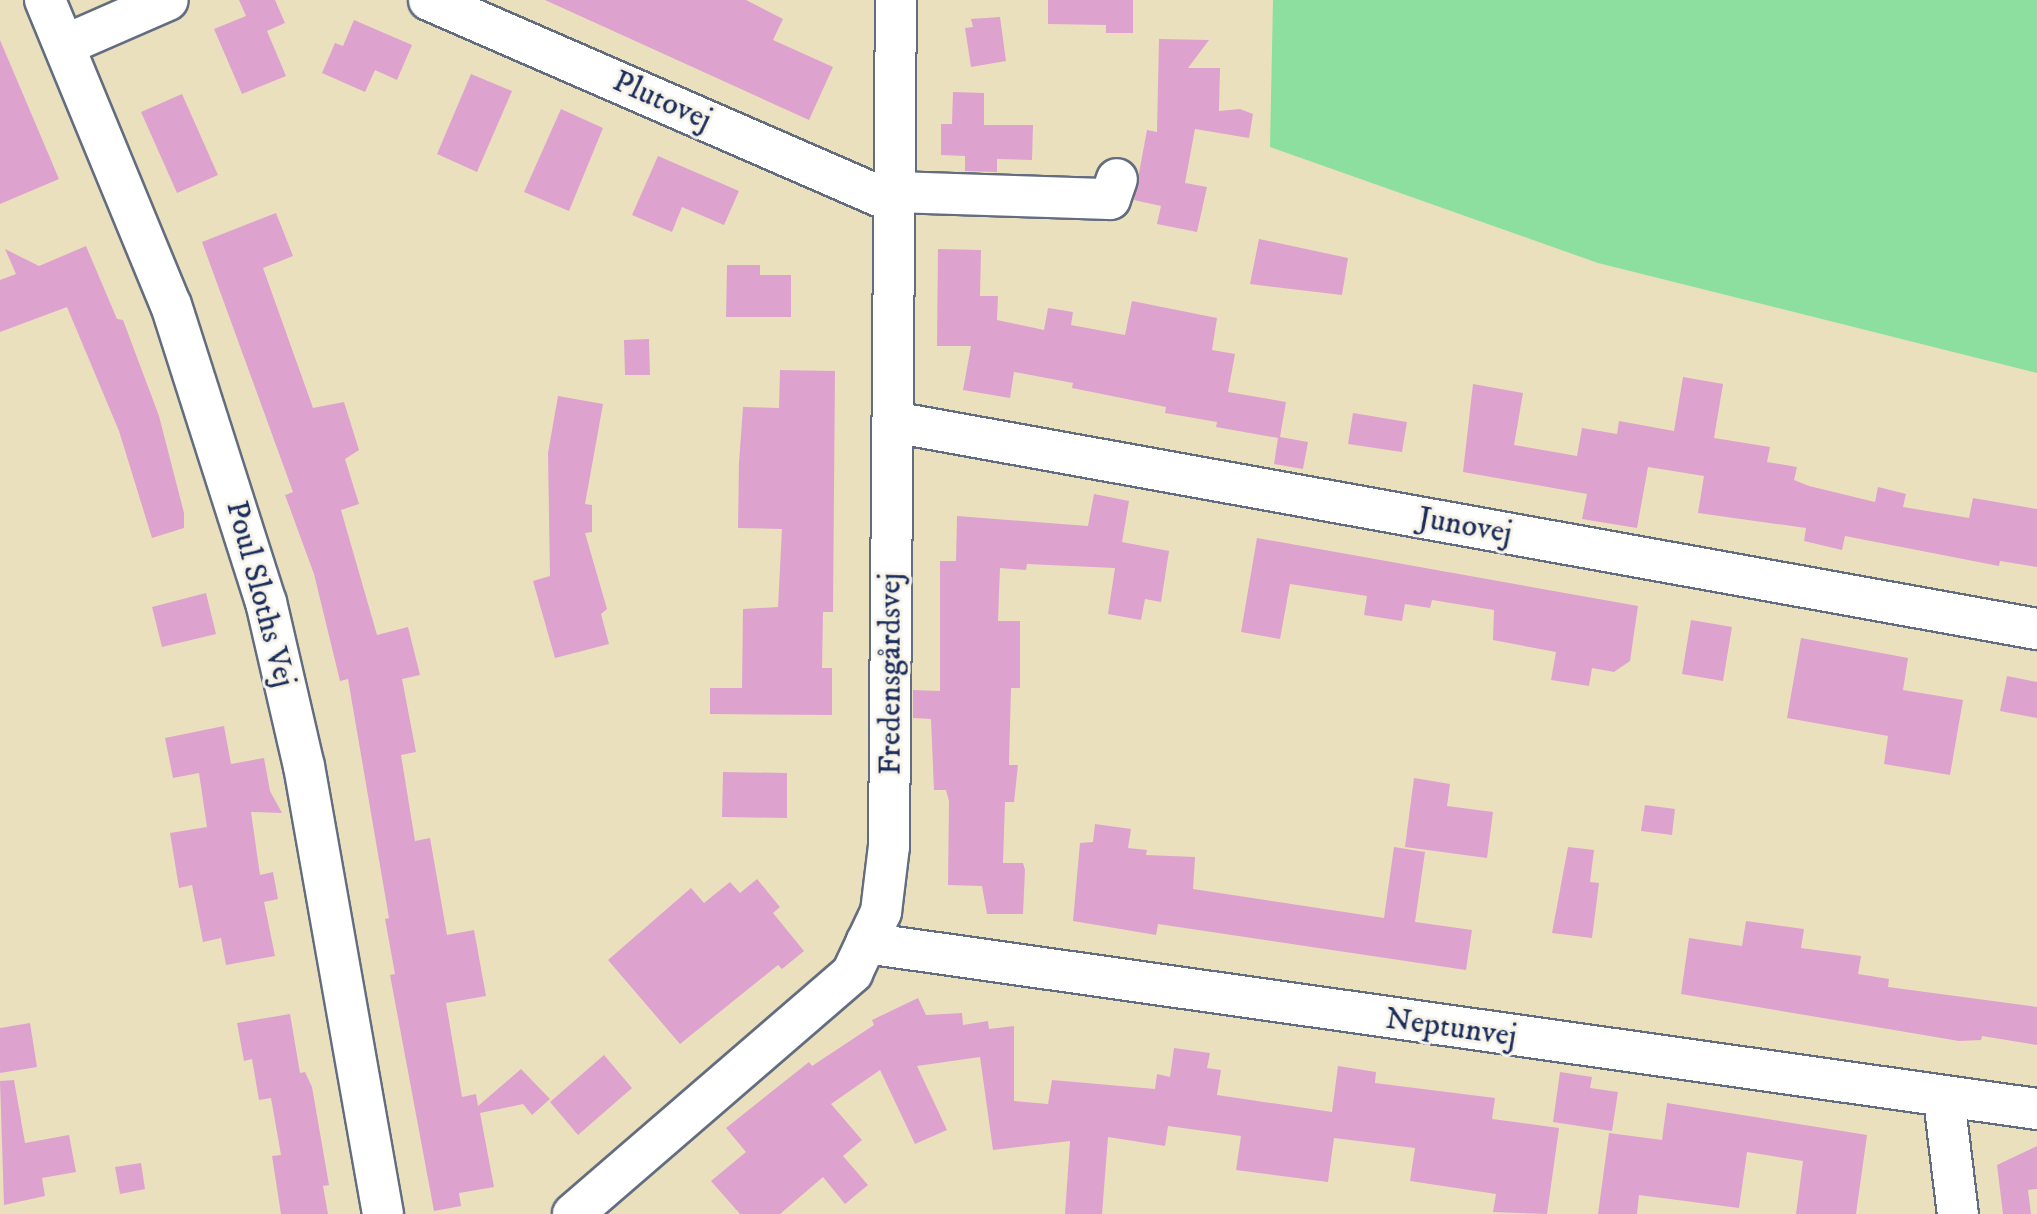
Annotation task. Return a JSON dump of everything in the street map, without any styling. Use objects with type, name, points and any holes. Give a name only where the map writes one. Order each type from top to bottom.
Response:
[{"type":"street","name":"Poul Sloths Vej","points":[[45,0],[171,305],[266,602],[304,766],[383,1214]]},
{"type":"street","points":[[65,45],[168,0]]},
{"type":"street","name":"Plutovej","points":[[429,0],[895,198]]},
{"type":"street","name":"Fredensgårdsvej","points":[[573,1214],[852,973],[881,912],[889,846],[896,0]]},
{"type":"street","points":[[895,198],[1110,199],[1117,179]]},
{"type":"street","name":"Junovej","points":[[893,422],[2037,629]]},
{"type":"street","name":"Neptunvej","points":[[866,943],[1944,1099],[2037,1109]]},
{"type":"street","points":[[1944,1099],[1958,1214]]},
{"type":"green space","points":[[1273,0],[2037,0],[2037,373],[1598,263],[1270,147]]},
{"type":"building","points":[[239,0],[275,0],[285,23],[267,31],[286,76],[242,94],[214,29],[246,16]]},
{"type":"building","points":[[545,0],[746,0],[783,19],[773,40],[833,67],[809,120]]},
{"type":"building","points":[[1048,0],[1133,0],[1133,33],[1106,33],[1106,25],[1048,24]]},
{"type":"building","points":[[1000,17],[1006,61],[971,67],[965,28],[973,27],[971,19]]},
{"type":"building","points":[[354,20],[412,45],[397,80],[375,70],[365,92],[322,73],[335,43],[343,46]]},
{"type":"building","points":[[1159,39],[1209,40],[1188,68],[1220,68],[1219,111],[1240,109],[1253,114],[1249,138],[1195,129],[1185,183],[1207,187],[1197,232],[1157,224],[1161,206],[1134,200],[1147,130],[1157,132]]},
{"type":"building","points":[[0,40],[59,179],[0,204]]},
{"type":"building","points":[[471,74],[512,91],[477,172],[437,154]]},
{"type":"building","points":[[953,92],[984,93],[984,125],[1033,125],[1032,160],[997,159],[997,172],[965,171],[965,156],[941,155],[941,124],[952,124]]},
{"type":"building","points":[[182,94],[218,175],[177,193],[141,112]]},
{"type":"building","points":[[561,109],[603,128],[569,211],[524,192]]},
{"type":"building","points":[[658,156],[739,191],[724,225],[682,207],[672,232],[632,215]]},
{"type":"building","points":[[276,213],[293,256],[263,268],[313,408],[344,402],[359,450],[345,459],[359,504],[341,510],[377,635],[408,627],[420,675],[402,679],[416,752],[401,755],[415,841],[430,838],[447,935],[474,930],[486,996],[446,1003],[462,1097],[476,1094],[478,1106],[521,1069],[550,1099],[532,1115],[523,1104],[480,1113],[494,1187],[459,1193],[461,1206],[434,1211],[390,975],[395,974],[385,919],[389,918],[348,679],[340,681],[314,574],[285,495],[293,492],[202,242]]},
{"type":"building","points":[[1259,239],[1348,258],[1342,295],[1250,284]]},
{"type":"building","points":[[86,246],[117,319],[123,320],[159,416],[184,513],[184,528],[152,538],[119,431],[67,307],[0,332],[0,280],[16,274],[5,249],[39,266]]},
{"type":"building","points":[[938,249],[981,250],[980,296],[998,296],[997,320],[1044,330],[1048,308],[1073,312],[1071,325],[1125,335],[1132,301],[1217,318],[1212,350],[1235,354],[1228,392],[1286,402],[1280,437],[1308,442],[1303,469],[1274,464],[1278,438],[1216,427],[1217,422],[1165,413],[1166,407],[1072,388],[1073,383],[1014,372],[1010,398],[963,390],[971,346],[937,346]]},
{"type":"building","points":[[727,265],[760,265],[760,275],[791,275],[791,317],[726,317]]},
{"type":"building","points":[[649,339],[650,375],[625,375],[624,340]]},
{"type":"building","points":[[780,370],[835,371],[833,612],[823,612],[822,668],[832,668],[832,715],[710,714],[710,688],[742,688],[743,609],[778,607],[782,529],[738,528],[743,407],[779,408]]},
{"type":"building","points":[[1683,377],[1723,384],[1714,438],[1770,447],[1767,462],[1797,467],[1794,480],[1809,486],[1875,502],[1878,487],[1906,494],[1903,507],[1969,518],[1973,498],[2037,509],[2037,567],[2000,561],[1999,566],[1845,536],[1842,550],[1804,541],[1806,528],[1698,513],[1704,476],[1648,467],[1637,528],[1582,519],[1587,494],[1463,472],[1473,384],[1523,393],[1514,445],[1577,456],[1582,428],[1617,434],[1619,421],[1674,431]]},
{"type":"building","points":[[558,396],[603,404],[585,504],[592,505],[592,532],[585,533],[607,609],[601,614],[609,644],[555,658],[533,581],[550,576],[548,453]]},
{"type":"building","points":[[1353,413],[1407,422],[1402,452],[1348,444]]},
{"type":"building","points":[[1094,494],[1129,501],[1122,542],[1169,551],[1161,602],[1145,599],[1141,620],[1108,614],[1115,568],[1027,564],[1026,570],[1000,568],[998,621],[1020,621],[1020,688],[1011,688],[1009,765],[1018,765],[1014,802],[1005,802],[1003,863],[1023,863],[1025,870],[1023,914],[987,914],[982,886],[948,885],[949,801],[946,790],[934,790],[931,719],[913,718],[913,690],[940,691],[940,561],[956,561],[957,516],[1088,526]]},
{"type":"building","points":[[1257,538],[1638,606],[1630,661],[1614,672],[1592,668],[1589,686],[1551,680],[1556,652],[1493,640],[1494,610],[1432,600],[1430,608],[1405,604],[1402,621],[1364,615],[1367,596],[1290,584],[1280,639],[1241,632]]},
{"type":"building","points":[[206,593],[216,634],[162,647],[152,607]]},
{"type":"building","points":[[1691,620],[1732,627],[1723,681],[1682,674]]},
{"type":"building","points":[[1801,638],[1908,658],[1903,690],[1963,700],[1950,775],[1884,764],[1888,736],[1787,718]]},
{"type":"building","points":[[2007,676],[2037,682],[2037,718],[2000,711]]},
{"type":"building","points":[[224,726],[231,764],[264,758],[270,791],[282,813],[251,812],[260,875],[273,872],[278,899],[264,902],[275,956],[226,965],[221,938],[203,942],[192,885],[179,888],[170,833],[207,827],[199,773],[173,778],[165,738]]},
{"type":"building","points":[[723,772],[787,773],[787,818],[722,817]]},
{"type":"building","points":[[1414,778],[1450,784],[1447,806],[1493,812],[1487,858],[1405,847]]},
{"type":"building","points":[[1645,805],[1675,809],[1672,835],[1641,831]]},
{"type":"building","points":[[1095,824],[1131,829],[1128,848],[1147,850],[1146,855],[1195,857],[1193,889],[1384,918],[1394,847],[1425,852],[1415,922],[1472,930],[1466,970],[1158,924],[1156,935],[1073,921],[1080,843],[1093,842]]},
{"type":"building","points":[[1568,847],[1594,850],[1590,882],[1599,883],[1592,938],[1552,933]]},
{"type":"building","points":[[757,879],[780,907],[773,913],[804,951],[782,969],[778,965],[680,1044],[608,960],[691,888],[704,903],[730,882],[740,893]]},
{"type":"building","points":[[1746,921],[1804,929],[1801,948],[1861,956],[1858,974],[1889,979],[1888,987],[2037,1007],[2037,1045],[1982,1036],[1981,1040],[1959,1041],[1681,994],[1689,938],[1742,946]]},
{"type":"building","points":[[918,998],[926,1015],[962,1013],[963,1025],[988,1021],[989,1029],[1014,1026],[1014,1101],[1048,1104],[1052,1080],[1155,1089],[1157,1074],[1170,1077],[1174,1048],[1210,1053],[1207,1068],[1221,1070],[1217,1095],[1332,1112],[1338,1066],[1376,1072],[1375,1083],[1495,1098],[1492,1119],[1559,1128],[1547,1214],[1493,1212],[1496,1194],[1410,1181],[1415,1148],[1334,1138],[1328,1182],[1236,1170],[1241,1136],[1168,1126],[1165,1146],[1108,1137],[1102,1214],[1065,1214],[1070,1141],[993,1150],[980,1057],[917,1066],[947,1130],[915,1144],[880,1070],[831,1104],[862,1140],[843,1156],[868,1185],[845,1204],[823,1177],[780,1214],[740,1214],[711,1181],[746,1152],[726,1128],[809,1062],[812,1066],[874,1025],[872,1020]]},
{"type":"building","points":[[290,1014],[300,1073],[305,1072],[312,1087],[329,1185],[323,1186],[328,1214],[281,1214],[272,1156],[281,1155],[271,1098],[259,1100],[252,1059],[244,1061],[237,1023]]},
{"type":"building","points":[[30,1023],[37,1067],[0,1073],[0,1028]]},
{"type":"building","points":[[604,1055],[632,1088],[578,1135],[550,1102]]},
{"type":"building","points":[[1560,1072],[1592,1077],[1590,1088],[1618,1092],[1612,1131],[1553,1122]]},
{"type":"building","points":[[14,1080],[25,1143],[69,1135],[76,1172],[42,1178],[45,1196],[4,1205],[0,1081]]},
{"type":"building","points":[[1667,1103],[1867,1135],[1856,1214],[1796,1214],[1803,1161],[1747,1152],[1739,1208],[1639,1195],[1637,1214],[1598,1214],[1609,1133],[1662,1140]]},
{"type":"building","points":[[2037,1146],[2037,1189],[2028,1190],[2031,1214],[2003,1214],[1997,1165]]},
{"type":"building","points":[[141,1163],[145,1189],[120,1194],[115,1167]]}]
